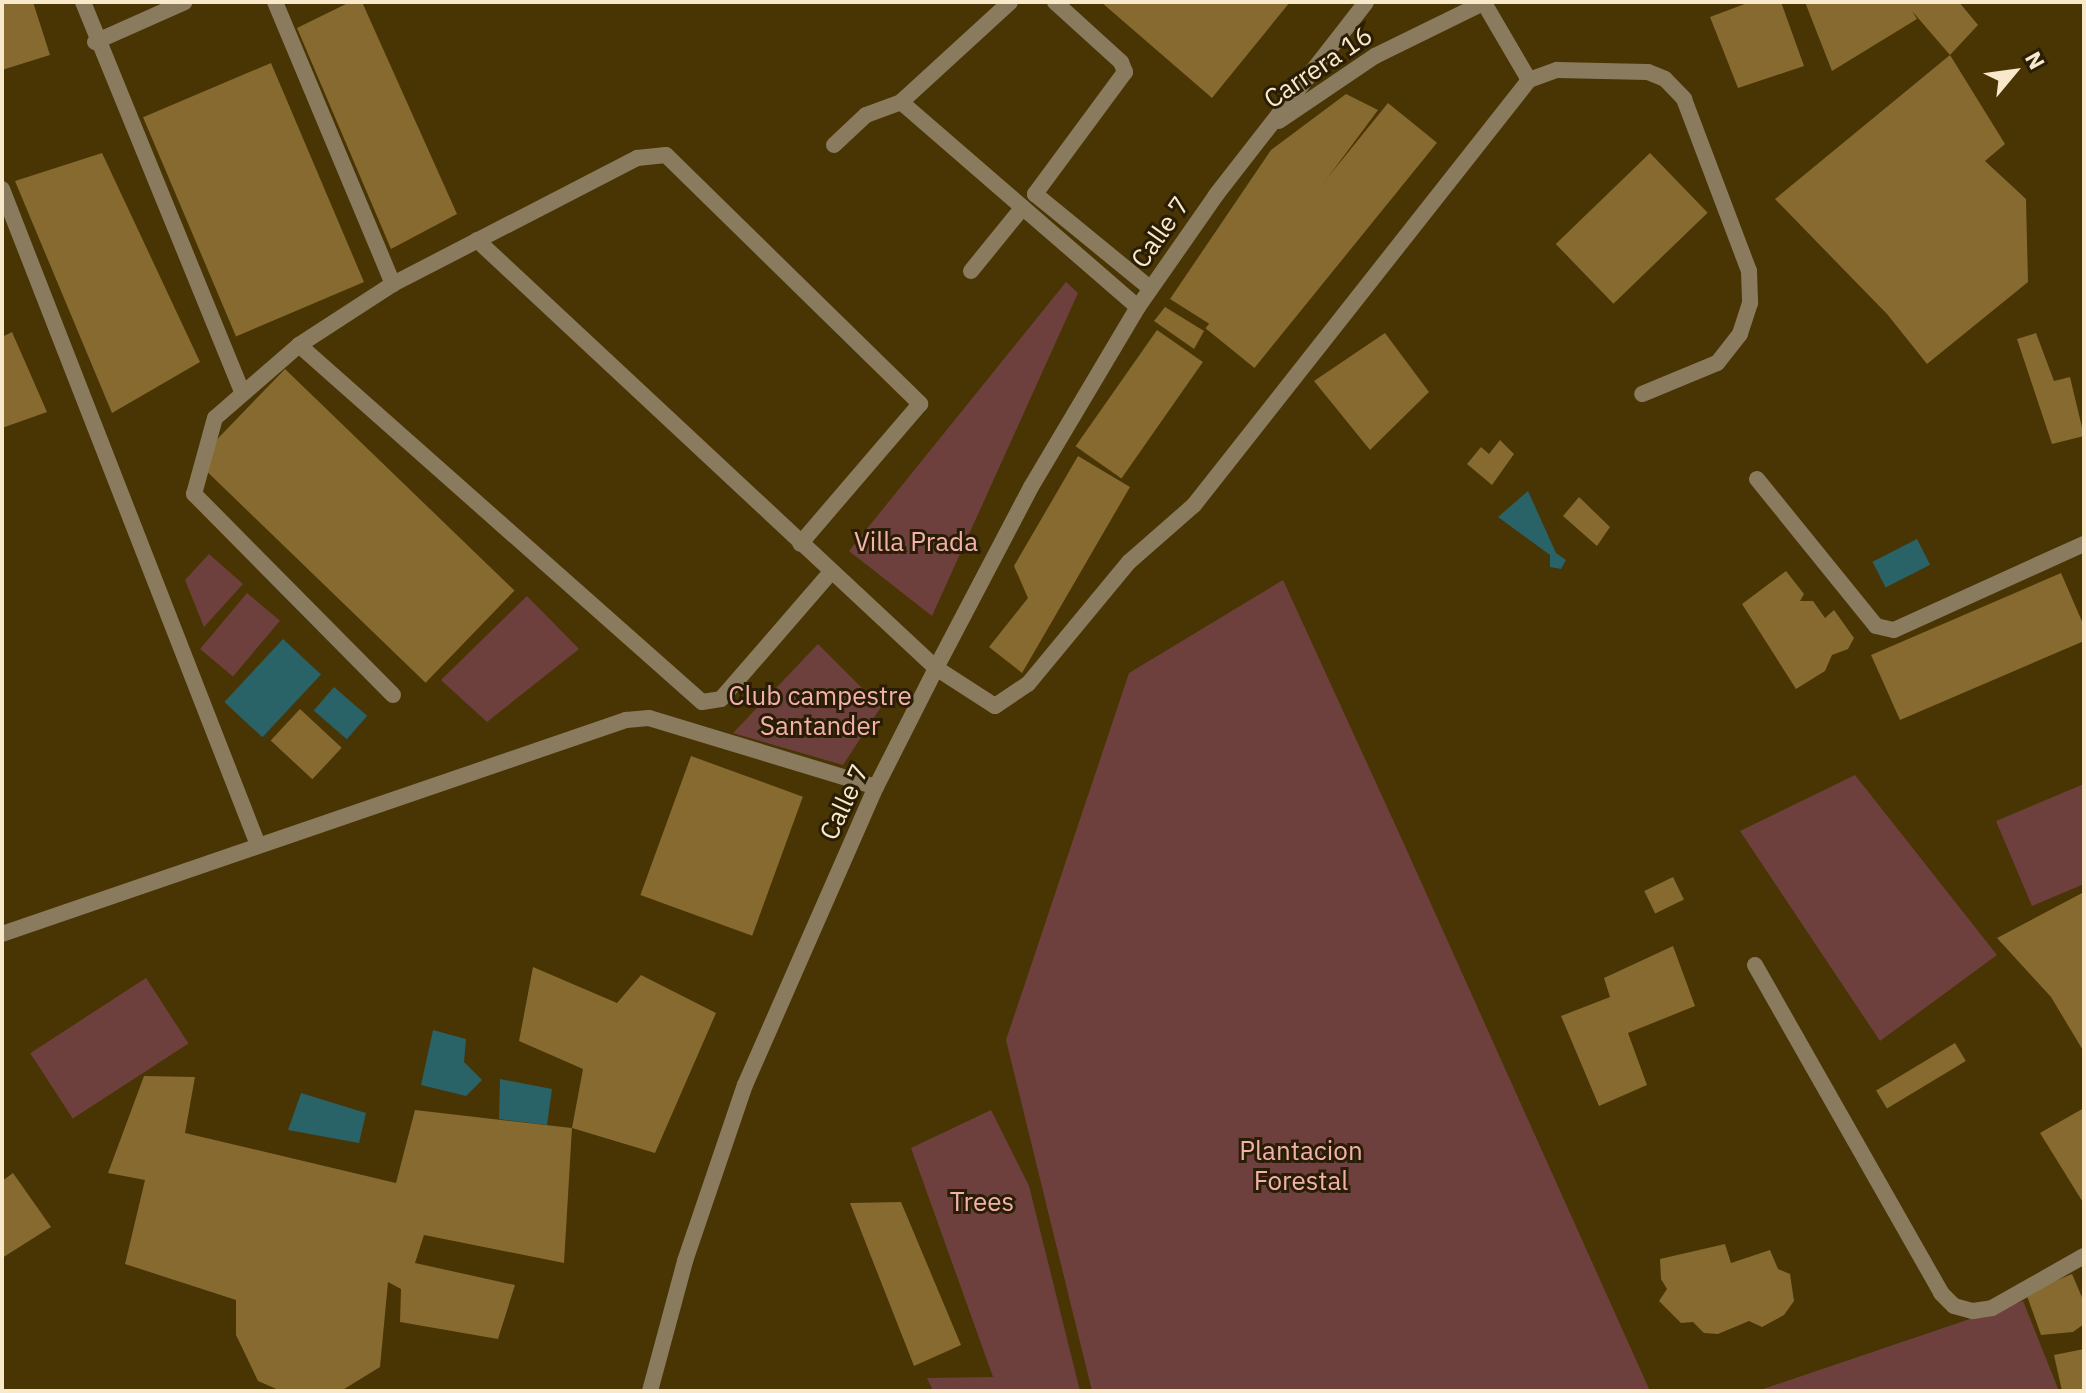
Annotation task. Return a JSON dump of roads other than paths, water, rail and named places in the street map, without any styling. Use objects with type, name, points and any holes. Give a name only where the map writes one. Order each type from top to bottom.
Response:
[{"type":"street","points":[[83,2],[95,42],[241,390]]},
{"type":"street","points":[[95,42],[185,2]]},
{"type":"street","points":[[275,2],[393,284]]},
{"type":"street","points":[[834,145],[866,115],[901,102],[1010,2]]},
{"type":"street","points":[[1055,2],[1121,62],[1125,72],[1035,194],[1150,288]]},
{"type":"street","name":"Calle 7","points":[[650,1391],[685,1261],[745,1085],[876,787],[936,668],[1031,487],[1150,288],[1265,131],[1366,2]]},
{"type":"street","points":[[1484,2],[1529,80]]},
{"type":"street","name":"Carrera 16","points":[[1265,131],[1375,56],[1484,2]]},
{"type":"street","points":[[477,240],[830,573],[936,668],[995,706],[1028,684],[1129,562],[1194,505],[1529,80],[1557,70],[1648,72],[1665,79],[1684,99],[1749,271],[1750,303],[1740,334],[1717,363],[1642,394]]},
{"type":"street","points":[[901,102],[1138,307]]},
{"type":"street","points":[[393,695],[194,494],[215,418],[241,390],[299,345],[393,284],[606,170],[637,158],[666,155],[920,404],[800,544]]},
{"type":"street","points":[[2,189],[258,845]]},
{"type":"street","points":[[971,271],[1023,207]]},
{"type":"street","points":[[299,345],[702,702],[721,699],[830,573]]},
{"type":"street","points":[[1757,479],[1876,626],[1894,630],[2084,544]]},
{"type":"street","points":[[2,934],[626,720],[649,718],[876,787]]},
{"type":"street","points":[[1755,965],[1941,1293],[1954,1306],[1973,1311],[1992,1308],[2084,1256]]},
{"type":"water","points":[[1528,491],[1556,553],[1566,560],[1561,569],[1550,567],[1550,555],[1498,517]]},
{"type":"water","points":[[1917,539],[1930,565],[1886,588],[1872,562]]},
{"type":"water","points":[[283,639],[321,674],[262,737],[224,702]]},
{"type":"water","points":[[334,687],[367,716],[347,739],[314,710]]},
{"type":"water","points":[[433,1030],[466,1039],[464,1062],[482,1080],[466,1096],[421,1085]]},
{"type":"water","points":[[500,1079],[552,1089],[547,1125],[499,1119]]},
{"type":"water","points":[[301,1093],[366,1113],[359,1143],[288,1130]]},
{"type":"park label","name":"Villa Prada","points":[[916,542]]},
{"type":"park label","name":"Club campestre Santander","points":[[820,711]]},
{"type":"park label","name":"Plantacion Forestal","points":[[1301,1166]]},
{"type":"park label","name":"Trees","points":[[982,1202]]}]
